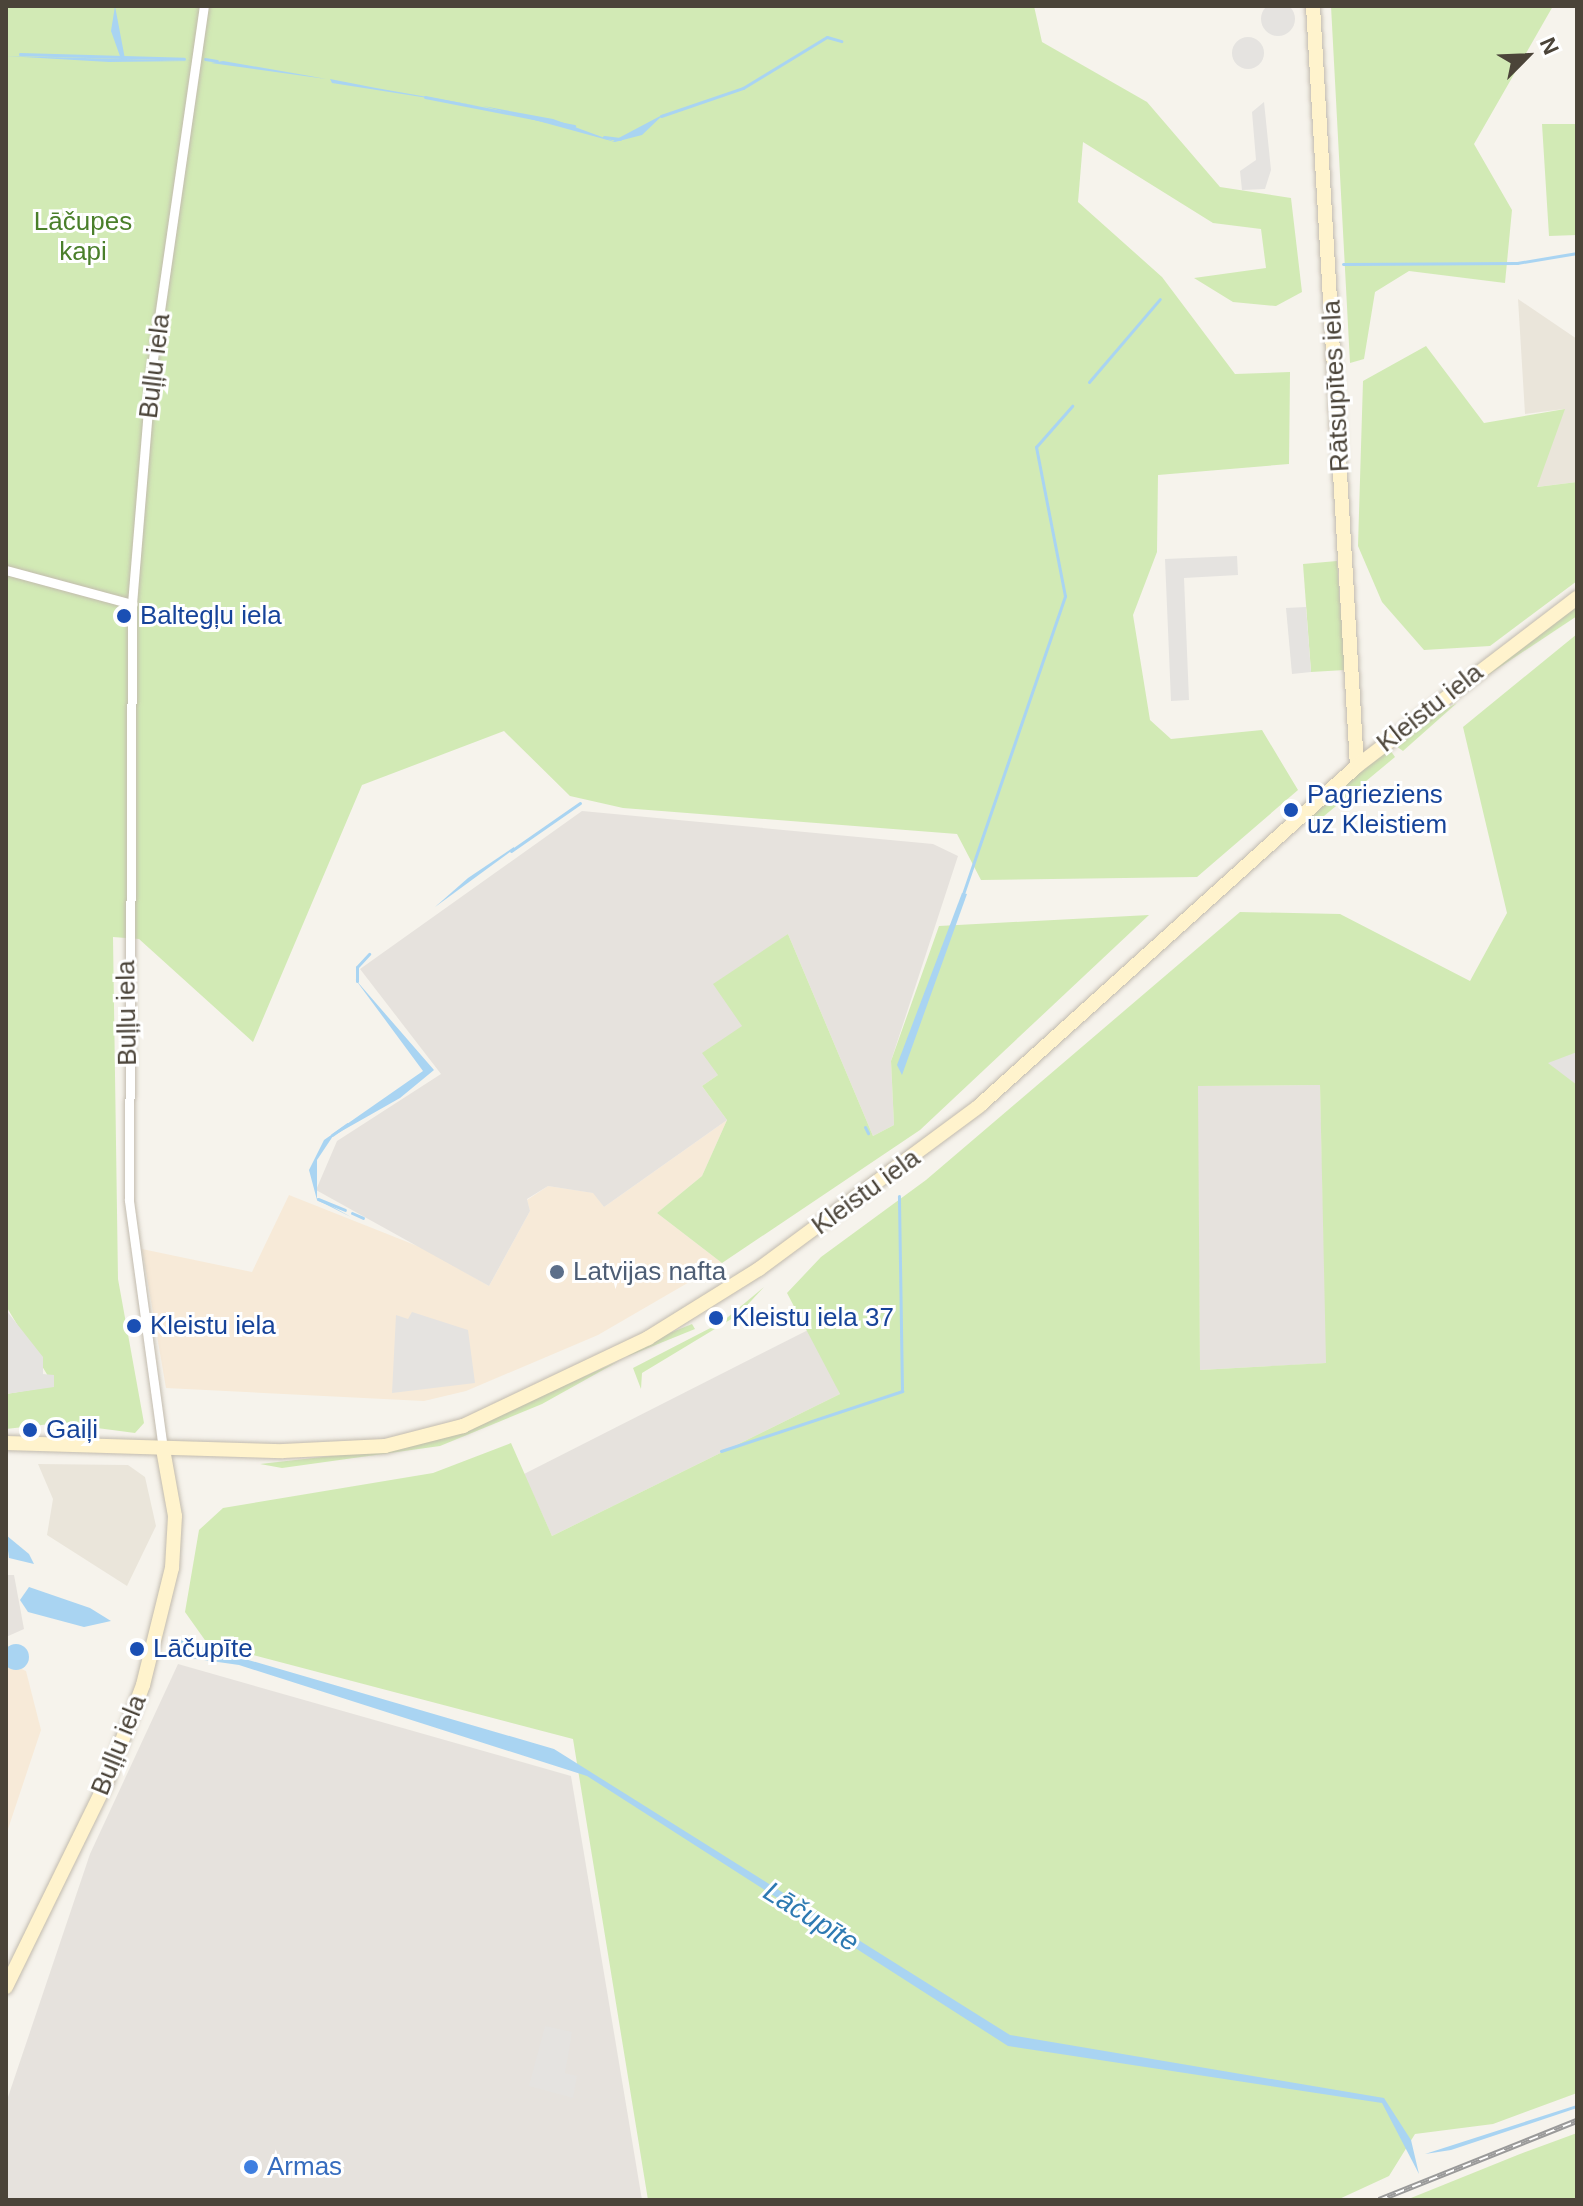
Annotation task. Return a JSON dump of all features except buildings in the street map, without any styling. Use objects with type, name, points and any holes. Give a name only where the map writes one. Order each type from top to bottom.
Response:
[{"type":"main road","name":"Rātsupītes iela","points":[[1313,6],[1357,766]]},
{"type":"main road","name":"Kleistu iela","points":[[6,1443],[163,1449],[335,1450],[415,1441],[542,1390],[701,1308],[979,1106],[1357,766],[1577,598]]},
{"type":"main road","name":"Buļļu iela","points":[[6,1987],[106,1783],[143,1685],[172,1568],[175,1516],[163,1449]]},
{"type":"street","name":"Buļļu iela","points":[[163,1449],[129,1200],[132,604],[151,373],[204,6]]},
{"type":"street","points":[[6,570],[132,604]]},
{"type":"shaded area","points":[[1278,2],[1290,7],[1295,19],[1290,31],[1278,36],[1266,31],[1261,19],[1266,7]]},
{"type":"shaded area","points":[[1248,37],[1259,42],[1264,53],[1259,64],[1248,69],[1237,64],[1232,53],[1237,42]]},
{"type":"shaded area","points":[[1264,102],[1271,170],[1265,189],[1242,190],[1240,171],[1256,160],[1252,112]]},
{"type":"shaded area","points":[[1518,299],[1577,339],[1577,482],[1536,487],[1564,409],[1525,414]]},
{"type":"shaded area","points":[[1237,556],[1238,575],[1184,578],[1189,700],[1171,701],[1165,559]]},
{"type":"shaded area","points":[[1306,607],[1311,672],[1292,674],[1286,608]]},
{"type":"shaded area","points":[[582,811],[933,844],[958,856],[891,1061],[894,1125],[873,1136],[788,934],[718,1075],[702,1086],[727,1120],[604,1207],[593,1193],[548,1186],[527,1199],[530,1211],[489,1286],[316,1190],[337,1141],[441,1074],[360,969]]},
{"type":"shaded area","points":[[1577,1052],[1577,1085],[1548,1063]]},
{"type":"shaded area","points":[[1320,1085],[1327,1363],[1200,1370],[1197,1086]]},
{"type":"shaded area","points":[[727,1120],[702,1176],[657,1213],[722,1263],[598,1335],[466,1391],[424,1401],[166,1388],[142,1249],[252,1272],[289,1195],[425,1249],[489,1286],[530,1211],[527,1200],[548,1186],[594,1193],[604,1207]]},
{"type":"shaded area","points":[[6,1310],[43,1357],[43,1374],[54,1375],[54,1387],[6,1394]]},
{"type":"shaded area","points":[[412,1312],[468,1330],[475,1383],[392,1393],[396,1315],[408,1319]]},
{"type":"shaded area","points":[[810,1329],[840,1394],[552,1536],[524,1474]]},
{"type":"shaded area","points":[[38,1464],[128,1465],[145,1477],[156,1526],[127,1586],[47,1535],[53,1499]]},
{"type":"shaded area","points":[[6,1575],[14,1575],[24,1629],[6,1637]]},
{"type":"shaded area","points":[[6,1662],[26,1671],[41,1730],[6,1835]]},
{"type":"shaded area","points":[[178,1664],[571,1776],[642,2200],[6,2200],[6,2103],[90,1854]]},
{"type":"shaded area","points":[[545,2026],[572,2032],[565,2073],[577,2076],[573,2098],[529,2086]]},
{"type":"green space","name":"Lāčupes kapi","points":[[6,6],[1034,6],[1042,42],[1147,102],[1220,187],[1291,198],[1302,292],[1276,306],[1233,302],[1194,278],[1266,268],[1261,229],[1213,223],[1083,142],[1078,202],[1162,277],[1235,374],[1290,372],[1289,464],[1158,475],[1157,552],[1133,615],[1150,720],[1171,739],[1262,730],[1298,790],[1197,877],[981,880],[957,834],[623,808],[570,796],[504,731],[362,785],[253,1042],[139,939],[113,937],[118,1279],[144,1423],[135,1433],[59,1423],[6,1429],[6,1394],[54,1386],[6,1306]]},
{"type":"green space","points":[[1331,6],[1553,6],[1474,144],[1512,210],[1505,283],[1409,271],[1375,292],[1364,359],[1350,363]]},
{"type":"green space","points":[[1542,124],[1577,124],[1577,235],[1549,236]]},
{"type":"green space","points":[[1426,346],[1484,423],[1565,409],[1537,487],[1577,482],[1577,581],[1490,646],[1424,650],[1382,602],[1358,546],[1363,381]]},
{"type":"green space","points":[[1337,561],[1345,670],[1311,672],[1303,564]]},
{"type":"green space","points":[[1577,607],[1577,616],[1485,677],[1498,663]]},
{"type":"green space","points":[[1577,634],[1577,2093],[1493,2124],[1415,2134],[1389,2176],[1337,2200],[648,2200],[573,1739],[207,1643],[185,1612],[199,1530],[223,1508],[433,1473],[511,1443],[552,1536],[840,1394],[787,1293],[821,1257],[926,1180],[1240,912],[1340,914],[1470,981],[1507,913],[1463,727]],"holes":[[[1320,1085],[1326,1363],[1200,1370],[1198,1086]]]},
{"type":"green space","points":[[1457,703],[1403,751],[1396,746],[1429,718]]},
{"type":"green space","points":[[1388,747],[1395,757],[1312,826],[1312,816]]},
{"type":"green space","points":[[1149,915],[920,1130],[722,1263],[657,1213],[702,1176],[727,1120],[702,1086],[718,1075],[702,1053],[742,1026],[713,984],[788,934],[873,1136],[894,1125],[891,1061],[939,926]]},
{"type":"green space","points":[[764,1287],[738,1315],[642,1373],[641,1389],[633,1368],[722,1322]]},
{"type":"green space","points":[[692,1324],[695,1329],[626,1357],[665,1335]]},
{"type":"green space","points":[[619,1361],[542,1404],[440,1446],[282,1468],[260,1464],[402,1448],[473,1426]]},
{"type":"green space","points":[[1577,2133],[1577,2200],[1406,2200],[1520,2154]]},
{"type":"water","points":[[115,6],[125,59],[191,61],[109,62],[6,56],[121,59],[111,31]]},
{"type":"water","points":[[223,61],[310,76],[326,79],[211,63]]},
{"type":"water","points":[[330,79],[376,88],[479,106],[332,83]]},
{"type":"water","points":[[483,106],[553,119],[613,141],[664,114],[642,135],[615,142]]},
{"type":"water","points":[[514,849],[435,907],[468,878]]},
{"type":"water","points":[[962,893],[967,894],[902,1075],[897,1065]]},
{"type":"water","points":[[355,979],[434,1070],[400,1098],[333,1136],[317,1160],[317,1198],[351,1217],[317,1200],[309,1170],[324,1140],[423,1071]]},
{"type":"water","points":[[6,1535],[29,1554],[34,1564],[9,1558]]},
{"type":"water","points":[[29,1587],[90,1608],[111,1621],[84,1627],[28,1612],[20,1600]]},
{"type":"water","name":"Lāčupīte","points":[[180,1640],[554,1749],[1010,2035],[1384,2098],[1411,2140],[1419,2174],[1382,2103],[1008,2046],[587,1776],[239,1665],[183,1657]]},
{"type":"water","points":[[16,1644],[25,1648],[29,1657],[25,1666],[16,1670],[7,1666],[3,1657],[7,1648]]},
{"type":"water","points":[[1577,2105],[1577,2108],[1451,2150],[1425,2154]]},
{"type":"waterway","points":[[661,116],[743,88],[827,37],[841,41]]},
{"type":"waterway","points":[[20,54],[184,59]]},
{"type":"waterway","points":[[205,59],[217,61]]},
{"type":"waterway","points":[[425,97],[574,126]]},
{"type":"waterway","points":[[604,137],[620,139]]},
{"type":"waterway","points":[[1343,264],[1517,263],[1577,253]]},
{"type":"waterway","points":[[1089,382],[1160,299]]},
{"type":"waterway","points":[[963,894],[1065,596],[1036,447],[1072,406]]},
{"type":"waterway","points":[[511,851],[580,803]]},
{"type":"waterway","points":[[357,981],[357,967],[369,954]]},
{"type":"waterway","points":[[332,1135],[348,1124]]},
{"type":"waterway","points":[[865,1127],[868,1133]]},
{"type":"waterway","points":[[721,1451],[902,1391],[899,1196]]},
{"type":"waterway","points":[[318,1199],[345,1210]]},
{"type":"waterway","points":[[352,1213],[363,1218]]},
{"type":"railway","points":[[1379,2200],[1577,2121]]},
{"type":"place","name":"Baltegļu iela","points":[[124,616]]},
{"type":"place","name":"Pagrieziens uz Kleistiem","points":[[1291,810]]},
{"type":"place","name":"Latvijas nafta","points":[[557,1272]]},
{"type":"place","name":"Kleistu iela 37","points":[[716,1318]]},
{"type":"place","name":"Kleistu iela","points":[[134,1326]]},
{"type":"place","name":"Gaiļi","points":[[30,1430]]},
{"type":"place","name":"Lāčupīte","points":[[137,1649]]},
{"type":"place","name":"Armas","points":[[251,2167]]}]
